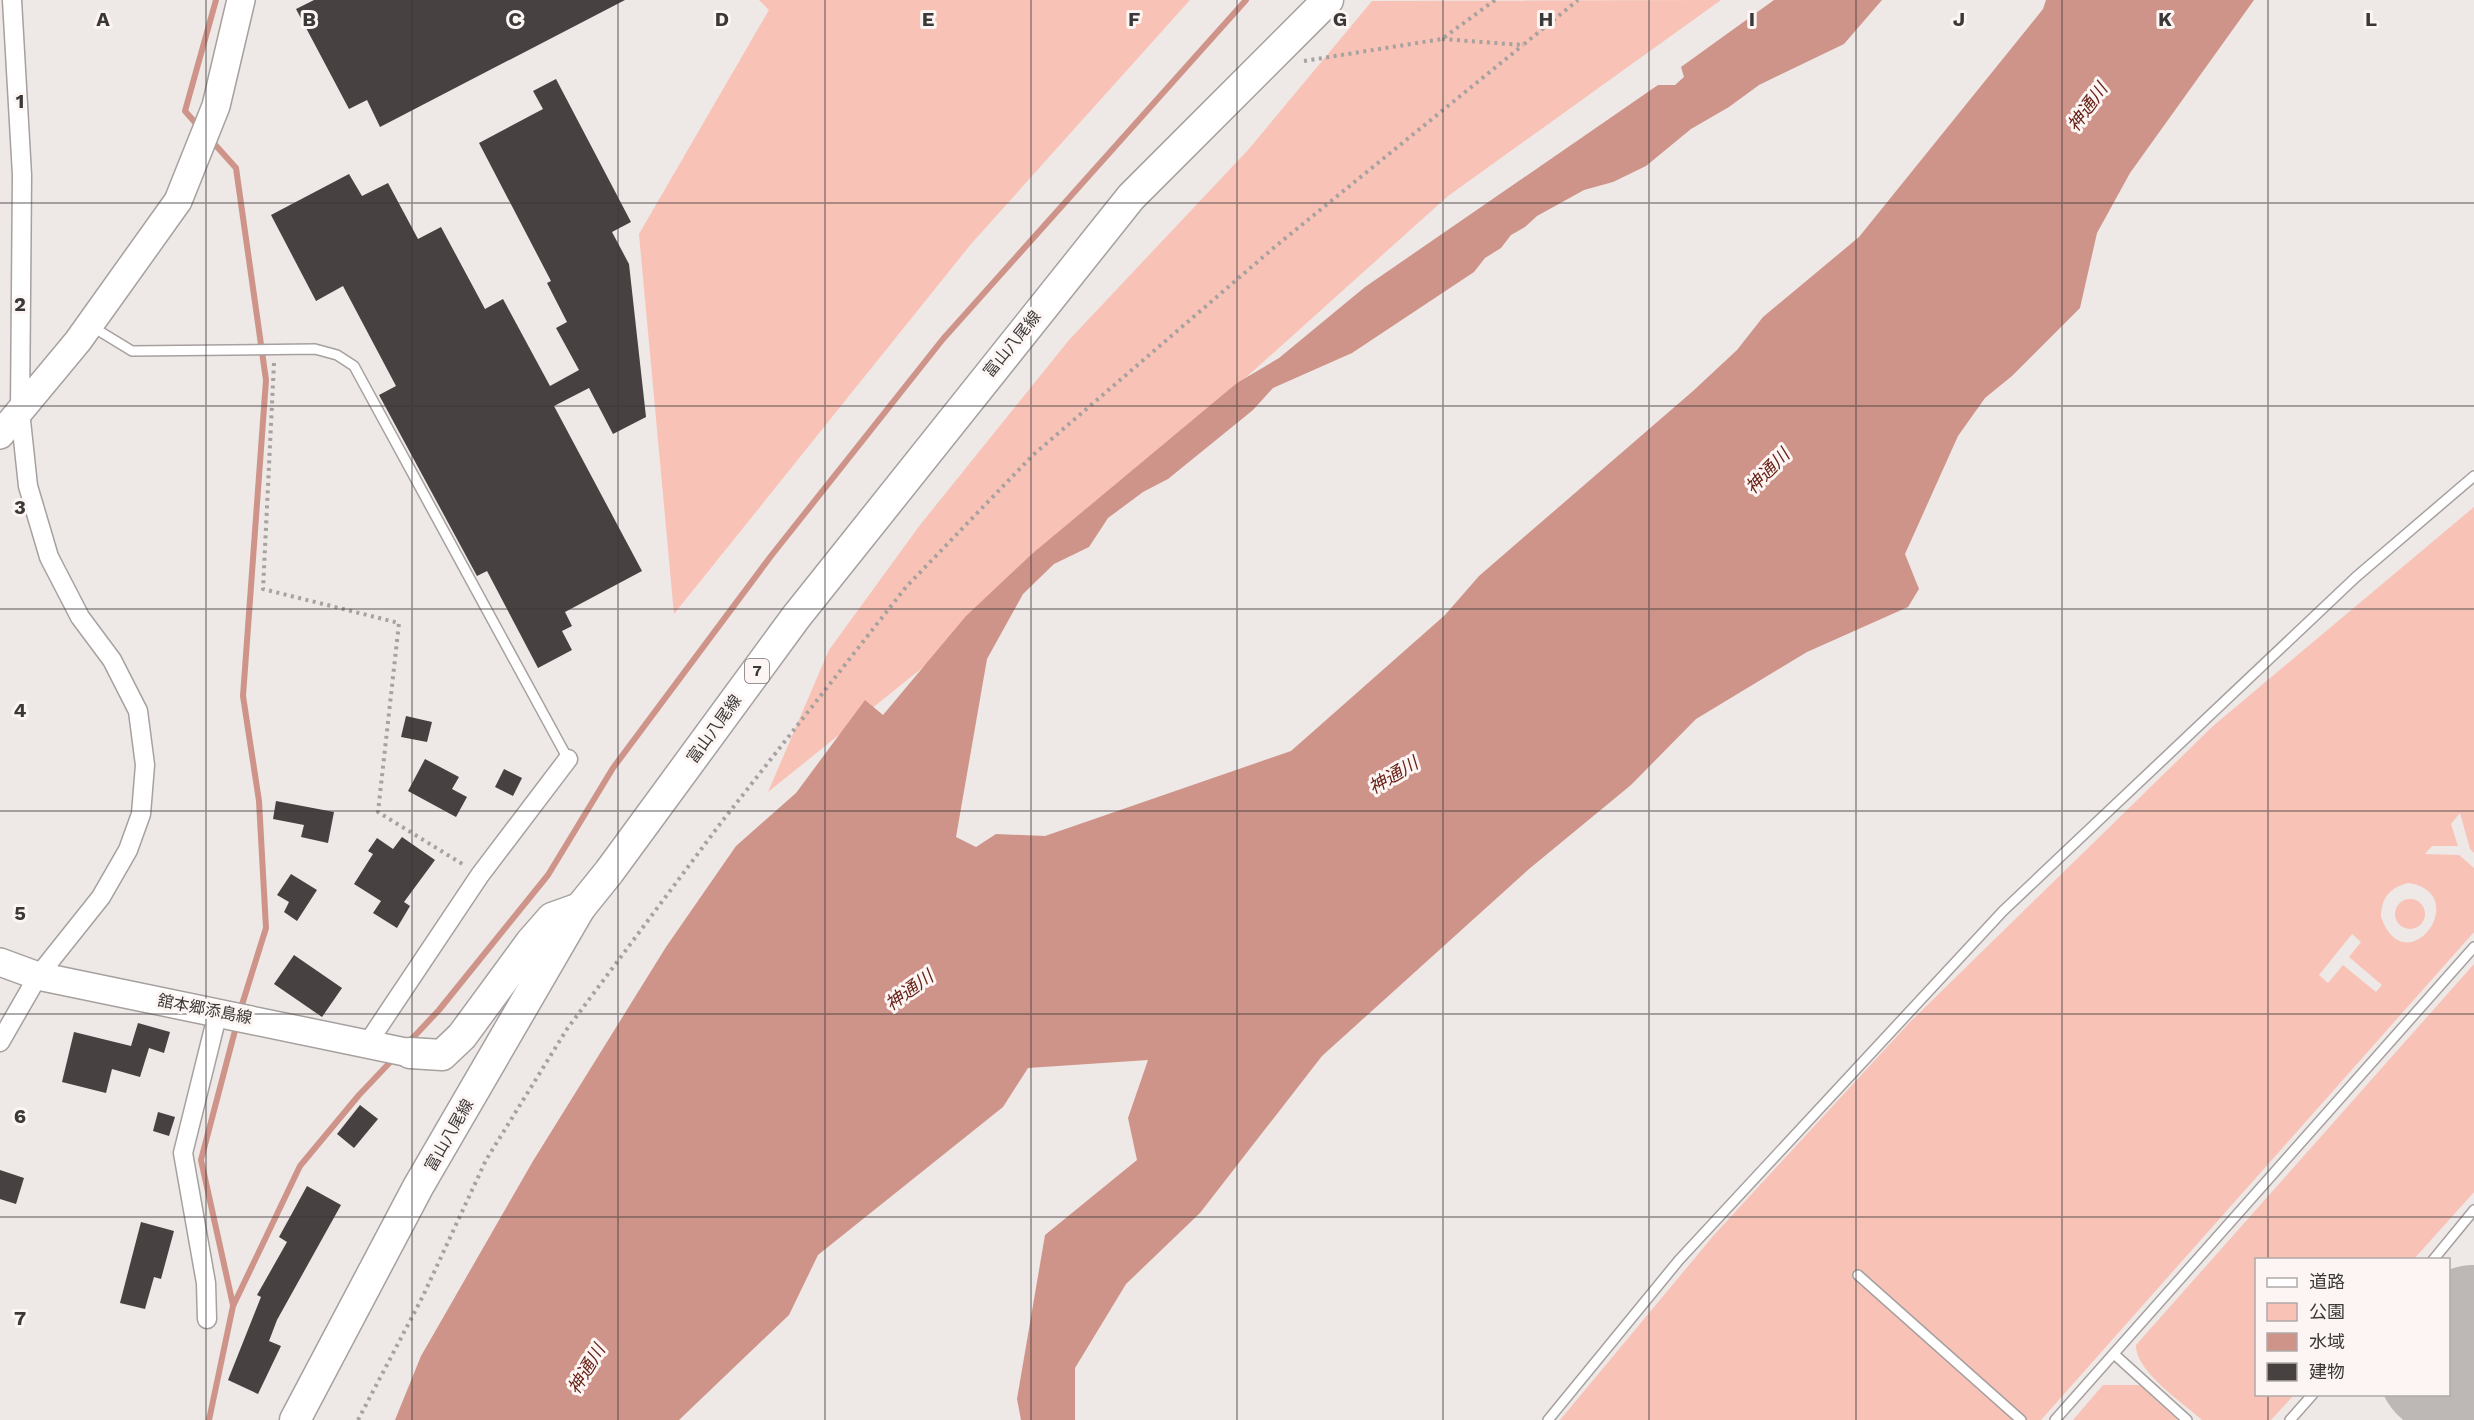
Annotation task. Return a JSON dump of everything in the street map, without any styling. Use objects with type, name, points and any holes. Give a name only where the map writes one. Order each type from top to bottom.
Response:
[{"type":"main road","name":"富山八尾線","points":[[294,1420],[418,1187],[580,908],[796,617],[1123,206],[1328,0]]},
{"type":"main road","points":[[391,1049],[442,1055],[462,1036],[531,942],[552,918],[580,908]]},
{"type":"street","points":[[0,1042],[38,976],[101,897],[128,850],[141,814],[145,765],[138,711],[112,660],[80,617],[49,557],[28,486],[20,411],[22,175],[12,0]]},
{"type":"street","points":[[0,435],[90,325],[178,201],[216,106],[241,0]]},
{"type":"street","points":[[391,1049],[480,875],[568,759]]},
{"type":"street","name":"舘本郷添島線","points":[[0,962],[38,976],[391,1049]]},
{"type":"street","points":[[207,1319],[206,1283],[183,1153],[218,1012]]},
{"type":"lane","points":[[90,325],[132,351],[315,349],[337,355],[354,366],[568,759]]},
{"type":"lane","points":[[1548,1420],[1679,1260],[2002,911],[2356,577],[2474,476]]},
{"type":"lane","points":[[2055,1420],[2474,947]]},
{"type":"lane","points":[[2435,1258],[2474,1210]]},
{"type":"lane","points":[[1858,1275],[2021,1420]]},
{"type":"lane","points":[[2114,1354],[2187,1420]]},
{"type":"lane","points":[[2290,1420],[2312,1396]]},
{"type":"path","points":[[1442,39],[1495,0]]},
{"type":"path","points":[[358,1420],[423,1296],[486,1160],[567,1029],[720,824],[906,587],[1033,455],[1277,245],[1578,0]]},
{"type":"path","points":[[1276,50],[1300,62],[1442,39],[1523,45]]},
{"type":"path","points":[[274,349],[262,589],[399,623],[378,812],[480,875]]},
{"type":"green space","points":[[759,0],[1190,0],[971,244],[674,614],[639,234],[769,10]]},
{"type":"green space","points":[[1721,0],[1448,196],[927,664],[768,792],[829,650],[920,525],[1069,340],[1248,150],[1372,1]]},
{"type":"green space","points":[[2474,507],[2474,853],[2470,849],[2460,813],[2451,824],[2458,846],[2432,846],[2425,854],[2459,855],[2474,868],[2474,932],[2041,1420],[1560,1420],[1714,1235],[1910,1022],[2213,726]],"holes":[[[2409,883],[2427,890],[2436,903],[2435,917],[2429,930],[2418,939],[2405,942],[2392,936],[2381,917],[2381,910],[2388,894],[2397,887]],[[2352,934],[2361,942],[2349,957],[2382,985],[2376,992],[2343,965],[2328,983],[2319,975]]]},
{"type":"green space","points":[[2410,899],[2420,904],[2425,914],[2420,924],[2410,929],[2400,924],[2395,914],[2400,904]]},
{"type":"green space","points":[[2474,964],[2474,1192],[2415,1258],[2255,1258],[2255,1396],[2293,1396],[2271,1420],[2202,1420],[2151,1376],[2138,1355],[2136,1345]]},
{"type":"green space","points":[[2103,1385],[2140,1385],[2178,1420],[2073,1420]]},
{"type":"water","name":"神通川","points":[[1774,0],[1882,0],[1844,44],[1759,85],[1729,107],[1691,129],[1646,166],[1613,182],[1584,190],[1537,216],[1525,227],[1511,235],[1501,248],[1485,258],[1474,272],[1352,353],[1273,388],[1253,410],[1168,479],[1143,492],[1108,518],[1089,547],[1054,564],[1023,594],[987,659],[956,837],[976,847],[996,834],[1045,836],[1291,751],[1445,615],[1479,576],[1693,391],[1737,350],[1763,317],[1859,237],[2043,9],[2046,0],[2254,0],[2130,173],[2097,233],[2080,308],[2012,376],[1985,398],[1958,436],[1905,554],[1919,589],[1908,607],[1807,652],[1696,719],[1631,785],[1529,869],[1322,1056],[1200,1213],[1126,1284],[1075,1368],[1075,1420],[1021,1420],[1017,1399],[1045,1235],[1137,1160],[1128,1118],[1148,1060],[1028,1068],[1003,1107],[818,1255],[789,1315],[679,1420],[395,1420],[421,1356],[533,1161],[666,947],[736,846],[796,793],[865,700],[883,715],[966,616],[1033,553],[1237,383],[1279,358],[1365,287],[1658,85],[1675,85],[1684,77],[1681,67]]},
{"type":"building","points":[[314,0],[625,0],[380,127],[367,100],[349,109],[296,9]]},
{"type":"building","points":[[556,79],[631,222],[612,232],[629,264],[646,417],[613,434],[589,388],[554,406],[642,571],[565,612],[572,626],[562,631],[572,650],[538,668],[487,571],[477,576],[379,395],[396,386],[343,286],[316,301],[271,215],[349,174],[362,196],[388,183],[418,239],[441,227],[485,309],[503,299],[550,386],[579,370],[556,328],[567,322],[547,283],[551,281],[479,143],[543,109],[533,91]]},
{"type":"building","points":[[406,716],[432,722],[427,742],[401,737]]},
{"type":"building","points":[[425,759],[459,777],[452,789],[467,797],[456,817],[408,791]]},
{"type":"building","points":[[504,769],[522,778],[513,796],[495,787]]},
{"type":"building","points":[[276,801],[334,812],[328,843],[301,837],[304,825],[273,819]]},
{"type":"building","points":[[402,837],[435,860],[404,902],[410,906],[397,928],[373,913],[381,901],[354,884],[373,854],[368,851],[377,838],[393,849]]},
{"type":"building","points":[[291,874],[317,890],[297,921],[284,912],[289,902],[277,895]]},
{"type":"building","points":[[294,955],[342,988],[322,1017],[274,984]]},
{"type":"building","points":[[138,1023],[170,1032],[164,1053],[149,1048],[140,1077],[112,1069],[106,1093],[62,1082],[74,1032],[131,1046]]},
{"type":"building","points":[[360,1105],[378,1119],[354,1148],[337,1134]]},
{"type":"building","points":[[158,1112],[175,1117],[169,1136],[153,1131]]},
{"type":"building","points":[[0,1170],[24,1178],[16,1204],[0,1199]]},
{"type":"building","points":[[307,1186],[341,1205],[277,1320],[269,1341],[281,1346],[258,1394],[228,1380],[261,1297],[257,1295],[287,1242],[279,1237]]},
{"type":"building","points":[[141,1222],[174,1231],[161,1279],[154,1277],[145,1309],[120,1303]]},
{"type":"waterway","points":[[199,127],[185,111],[216,0]]},
{"type":"waterway","points":[[408,1043],[439,1010],[548,875],[613,768],[771,556],[943,339],[1246,0]]},
{"type":"waterway","points":[[210,139],[236,168],[266,380],[243,696],[259,801],[266,928],[240,1011]]},
{"type":"waterway","points":[[233,1305],[201,1160],[237,1023]]},
{"type":"waterway","points":[[209,1420],[233,1306],[300,1166],[359,1095],[395,1057]]},
{"type":"runway","points":[[2450,1363],[2474,1336]]}]
